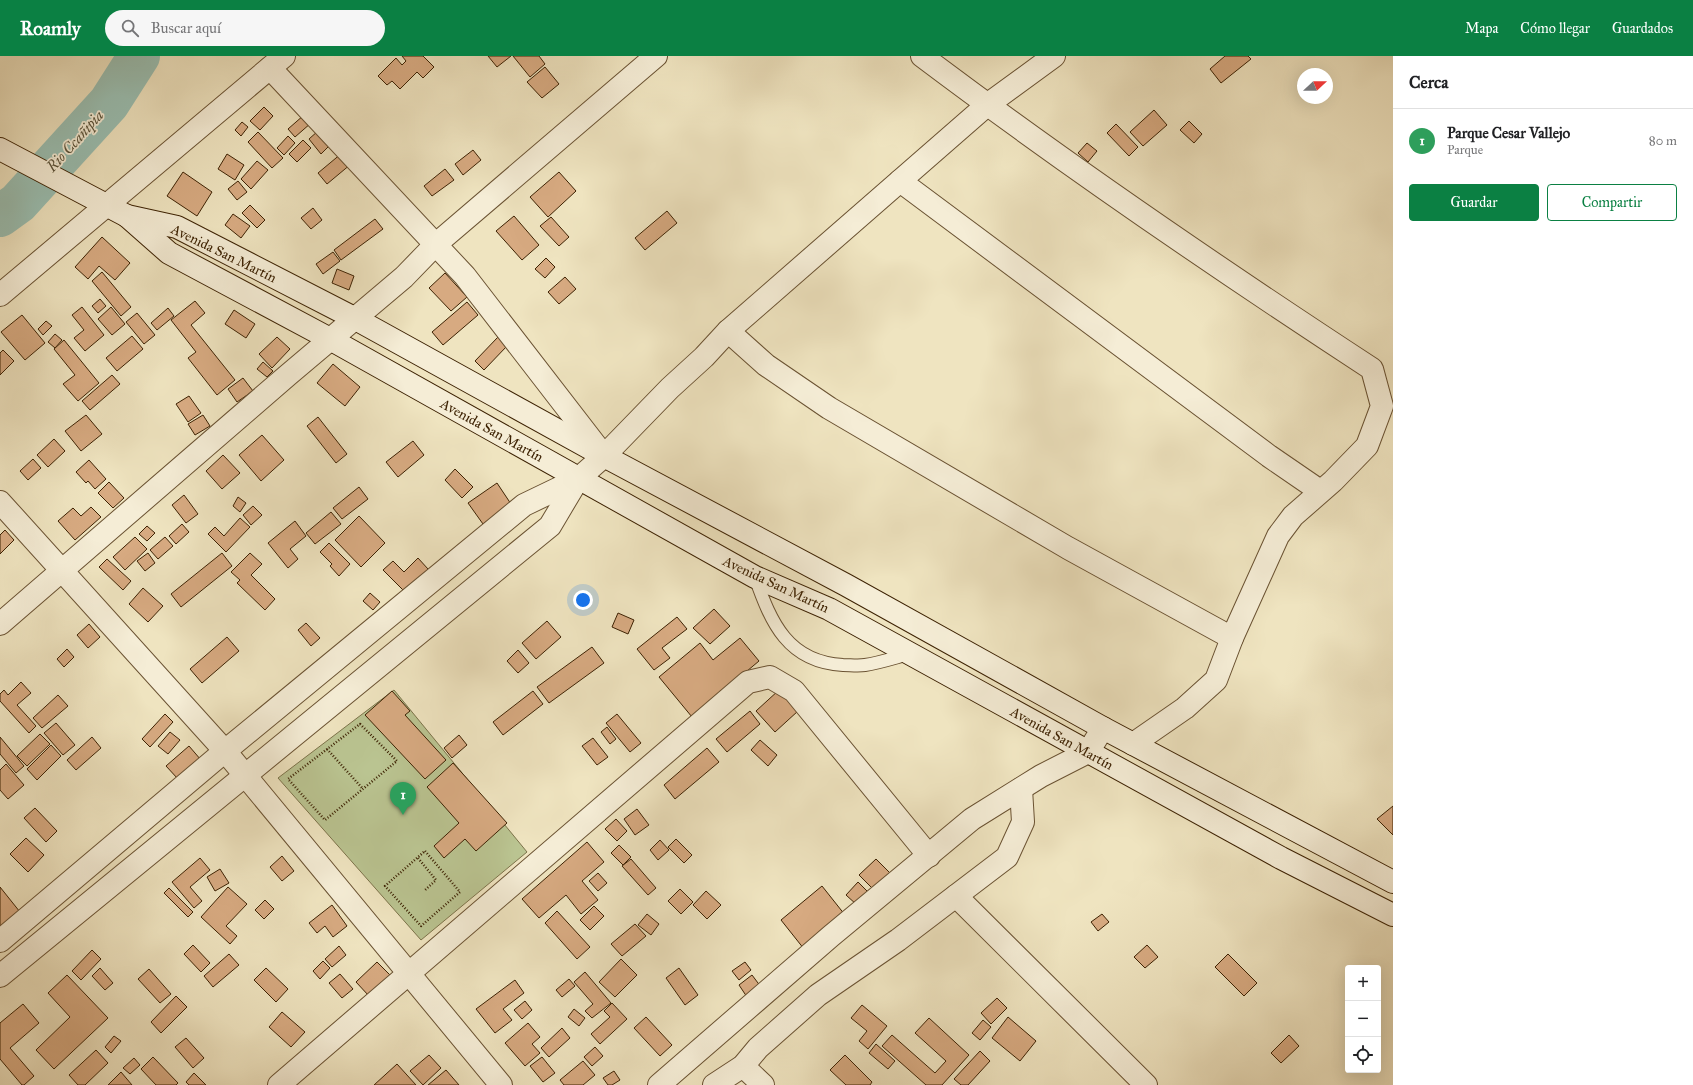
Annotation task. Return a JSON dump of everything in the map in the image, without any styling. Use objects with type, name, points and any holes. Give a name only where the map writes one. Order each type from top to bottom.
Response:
[{"type":"street","points":[[0,624],[354,318],[404,277],[435,246],[656,56]]},
{"type":"street","points":[[922,56],[987,105],[1241,283],[1372,369],[1382,406],[1367,446],[1293,516],[1278,536],[1232,638],[1216,680],[1185,708],[1133,744]]},
{"type":"street","points":[[0,941],[225,751],[524,505],[578,479],[604,456],[670,388],[704,357],[728,331],[987,105],[1054,56]]},
{"type":"street","points":[[0,295],[97,201],[277,62],[435,246],[465,276],[604,456]]},
{"type":"street","name":"Avenida San Martín","points":[[0,149],[127,216],[177,227],[354,318],[604,456],[846,585],[1103,728],[1393,882]]},
{"type":"street","points":[[900,181],[1269,456],[1320,491]]},
{"type":"street","name":"Avenida San Martín","points":[[127,216],[169,253],[330,339],[755,577],[829,609],[1281,858],[1393,915]]},
{"type":"street","points":[[728,331],[766,364],[829,408],[1068,548],[1232,638]]},
{"type":"street","points":[[0,976],[550,526],[578,479]]},
{"type":"street","points":[[0,502],[63,570],[246,775],[501,1085]]},
{"type":"street","points":[[829,609],[846,585]]},
{"type":"street","points":[[279,1085],[748,682],[770,676],[794,690],[929,856]]},
{"type":"street","points":[[659,1085],[831,936],[972,819],[1021,789],[1088,752],[1103,728]]},
{"type":"street","points":[[714,1085],[743,1066],[758,1048],[818,995],[898,940],[1007,857],[1023,822],[1021,789]]},
{"type":"street","points":[[956,896],[1146,1085]]},
{"type":"street","points":[[743,1066],[763,1085]]},
{"type":"lane","points":[[755,577],[764,602],[777,628],[799,652],[826,664],[863,666],[910,654]]},
{"type":"path","points":[[360,724],[397,761],[325,820],[288,779],[327,749],[360,724]]},
{"type":"path","points":[[327,749],[363,789]]},
{"type":"path","points":[[425,851],[460,892],[421,926],[385,886],[418,858],[425,851]]},
{"type":"path","points":[[418,858],[436,880],[424,891]]},
{"type":"green space","points":[[394,690],[527,852],[421,940],[278,778]]},
{"type":"building","points":[[402,56],[423,56],[434,67],[423,78],[417,72],[400,89],[392,81],[387,85],[378,76],[396,58],[402,65],[406,61]]},
{"type":"building","points":[[488,56],[511,56],[497,67]]},
{"type":"building","points":[[513,56],[539,56],[545,64],[530,77]]},
{"type":"building","points":[[1225,56],[1248,56],[1251,59],[1221,83],[1210,69]]},
{"type":"building","points":[[545,67],[559,84],[542,98],[527,82]]},
{"type":"building","points":[[264,107],[273,116],[260,130],[250,121]]},
{"type":"building","points":[[1154,110],[1167,125],[1143,146],[1130,132]]},
{"type":"building","points":[[304,115],[311,123],[295,137],[288,129]]},
{"type":"building","points":[[1189,121],[1202,134],[1194,143],[1180,130]]},
{"type":"building","points":[[242,122],[248,127],[241,136],[235,130]]},
{"type":"building","points":[[1116,124],[1138,147],[1129,156],[1107,133]]},
{"type":"building","points":[[318,131],[330,145],[321,154],[309,139]]},
{"type":"building","points":[[258,132],[283,158],[272,168],[248,142]]},
{"type":"building","points":[[288,136],[295,143],[284,155],[277,148]]},
{"type":"building","points":[[303,140],[311,148],[297,162],[289,154]]},
{"type":"building","points":[[1087,143],[1097,151],[1088,162],[1078,153]]},
{"type":"building","points":[[473,150],[481,160],[463,175],[455,164]]},
{"type":"building","points":[[342,153],[351,164],[327,184],[318,173]]},
{"type":"building","points":[[227,154],[244,165],[235,180],[218,169]]},
{"type":"building","points":[[257,161],[268,170],[251,189],[241,179]]},
{"type":"building","points":[[445,169],[454,180],[432,196],[424,186]]},
{"type":"building","points":[[183,172],[212,192],[197,216],[167,196]]},
{"type":"building","points":[[559,172],[576,191],[548,217],[530,197]]},
{"type":"building","points":[[238,181],[247,192],[237,200],[228,189]]},
{"type":"building","points":[[250,205],[265,220],[257,228],[242,213]]},
{"type":"building","points":[[313,208],[322,220],[311,229],[301,218]]},
{"type":"building","points":[[667,211],[677,223],[645,250],[635,238]]},
{"type":"building","points":[[233,214],[250,226],[241,238],[225,225]]},
{"type":"building","points":[[514,216],[539,245],[522,260],[496,231]]},
{"type":"building","points":[[551,217],[569,237],[559,246],[540,226]]},
{"type":"building","points":[[375,219],[383,229],[341,260],[334,250]]},
{"type":"building","points":[[102,237],[130,263],[115,280],[99,266],[88,279],[75,267]]},
{"type":"building","points":[[333,252],[340,261],[323,274],[316,264]]},
{"type":"building","points":[[546,258],[555,267],[545,278],[535,269]]},
{"type":"building","points":[[337,269],[354,276],[349,290],[332,283]]},
{"type":"building","points":[[102,272],[131,307],[121,316],[92,281]]},
{"type":"building","points":[[445,273],[467,297],[451,311],[429,288]]},
{"type":"building","points":[[565,277],[576,289],[559,304],[548,292]]},
{"type":"building","points":[[100,299],[106,306],[98,313],[92,306]]},
{"type":"building","points":[[195,301],[205,313],[191,325],[235,380],[217,395],[188,358],[196,352],[171,320]]},
{"type":"building","points":[[467,302],[478,315],[443,345],[432,332]]},
{"type":"building","points":[[82,307],[104,335],[85,351],[74,338],[84,330],[72,315]]},
{"type":"building","points":[[111,307],[125,324],[112,335],[98,319]]},
{"type":"building","points":[[168,308],[174,316],[157,330],[151,323]]},
{"type":"building","points":[[234,310],[255,324],[246,338],[225,324]]},
{"type":"building","points":[[137,313],[155,335],[144,344],[126,322]]},
{"type":"building","points":[[22,315],[45,343],[25,360],[1,332]]},
{"type":"building","points":[[46,321],[52,326],[43,335],[38,329]]},
{"type":"building","points":[[55,334],[62,340],[55,348],[48,342]]},
{"type":"building","points":[[132,336],[143,349],[117,371],[106,358]]},
{"type":"building","points":[[277,337],[290,349],[272,368],[259,354]]},
{"type":"building","points":[[498,337],[507,346],[484,370],[475,361]]},
{"type":"building","points":[[64,340],[99,383],[78,401],[63,384],[75,375],[54,349]]},
{"type":"building","points":[[3,350],[14,361],[0,375],[0,353]]},
{"type":"building","points":[[263,362],[273,371],[267,377],[257,369]]},
{"type":"building","points":[[333,364],[360,387],[345,406],[317,383]]},
{"type":"building","points":[[112,375],[120,384],[90,410],[82,401]]},
{"type":"building","points":[[243,378],[253,391],[237,402],[228,389]]},
{"type":"building","points":[[189,396],[201,413],[188,422],[176,404]]},
{"type":"building","points":[[86,415],[102,434],[81,451],[65,431]]},
{"type":"building","points":[[203,415],[210,426],[195,435],[188,424]]},
{"type":"building","points":[[318,417],[347,454],[336,463],[307,426]]},
{"type":"building","points":[[262,435],[284,460],[261,481],[239,455]]},
{"type":"building","points":[[54,439],[65,451],[48,467],[37,455]]},
{"type":"building","points":[[413,441],[424,455],[398,477],[386,462]]},
{"type":"building","points":[[223,455],[240,473],[222,489],[206,471]]},
{"type":"building","points":[[33,459],[41,468],[28,480],[20,471]]},
{"type":"building","points":[[89,460],[106,479],[95,489],[88,481],[86,483],[76,472]]},
{"type":"building","points":[[455,469],[473,487],[462,498],[445,480]]},
{"type":"building","points":[[109,482],[124,498],[113,508],[98,493]]},
{"type":"building","points":[[497,483],[511,504],[483,524],[468,503]]},
{"type":"building","points":[[359,487],[368,499],[342,519],[333,508]]},
{"type":"building","points":[[184,495],[198,514],[186,523],[172,505]]},
{"type":"building","points":[[238,497],[246,503],[240,512],[233,506]]},
{"type":"building","points":[[253,506],[262,515],[251,525],[243,515]]},
{"type":"building","points":[[91,507],[101,517],[75,540],[58,521],[73,508],[81,516]]},
{"type":"building","points":[[331,512],[341,524],[315,544],[306,533]]},
{"type":"building","points":[[359,516],[385,543],[361,567],[335,540]]},
{"type":"building","points":[[240,518],[250,527],[226,552],[208,534],[215,527],[224,536]]},
{"type":"building","points":[[295,521],[306,536],[290,549],[298,559],[288,568],[268,543]]},
{"type":"building","points":[[182,524],[189,532],[176,544],[169,536]]},
{"type":"building","points":[[147,526],[155,533],[147,541],[139,534]]},
{"type":"building","points":[[5,530],[14,540],[0,554],[0,535]]},
{"type":"building","points":[[135,537],[147,549],[125,570],[113,557]]},
{"type":"building","points":[[165,537],[173,546],[158,559],[150,550]]},
{"type":"building","points":[[329,543],[350,564],[339,576],[330,566],[332,564],[320,552]]},
{"type":"building","points":[[148,553],[155,563],[145,571],[137,561]]},
{"type":"building","points":[[222,553],[232,566],[181,607],[171,594]]},
{"type":"building","points":[[250,553],[262,564],[251,575],[275,599],[265,610],[237,583],[240,580],[231,572]]},
{"type":"building","points":[[418,558],[428,569],[405,592],[383,570],[393,561],[404,572]]},
{"type":"building","points":[[107,559],[131,581],[123,590],[99,567]]},
{"type":"building","points":[[143,588],[163,606],[148,622],[129,604]]},
{"type":"building","points":[[370,593],[380,602],[373,610],[363,601]]},
{"type":"building","points":[[714,609],[730,626],[710,644],[693,628]]},
{"type":"building","points":[[618,613],[634,620],[628,634],[612,627]]},
{"type":"building","points":[[677,617],[687,629],[662,648],[670,658],[654,670],[637,649]]},
{"type":"building","points":[[547,621],[561,637],[536,659],[522,643]]},
{"type":"building","points":[[306,623],[320,638],[311,646],[298,630]]},
{"type":"building","points":[[89,624],[100,637],[88,648],[77,635]]},
{"type":"building","points":[[227,637],[239,651],[202,683],[190,669]]},
{"type":"building","points":[[740,638],[759,661],[692,717],[659,677],[700,643],[713,660]]},
{"type":"building","points":[[592,647],[604,663],[549,703],[537,687]]},
{"type":"building","points":[[67,649],[74,657],[64,667],[57,659]]},
{"type":"building","points":[[518,650],[529,663],[518,673],[507,661]]},
{"type":"building","points":[[21,682],[31,693],[17,705],[36,726],[29,733],[0,701],[0,694],[4,690],[8,695]]},
{"type":"building","points":[[779,690],[798,711],[775,732],[756,711]]},
{"type":"building","points":[[392,691],[410,711],[405,715],[446,760],[425,779],[365,715]]},
{"type":"building","points":[[533,691],[543,704],[503,735],[493,722]]},
{"type":"building","points":[[58,695],[68,706],[42,728],[33,718]]},
{"type":"building","points":[[750,711],[760,724],[727,752],[716,739]]},
{"type":"building","points":[[165,714],[173,722],[150,747],[142,739]]},
{"type":"building","points":[[617,714],[641,743],[630,752],[606,723]]},
{"type":"building","points":[[56,723],[75,745],[63,755],[44,733]]},
{"type":"building","points":[[607,727],[616,739],[610,744],[601,732]]},
{"type":"building","points":[[170,732],[180,740],[168,754],[158,746]]},
{"type":"building","points":[[40,734],[50,744],[27,766],[17,756]]},
{"type":"building","points":[[459,735],[467,745],[452,758],[444,748]]},
{"type":"building","points":[[0,737],[24,766],[16,773],[0,754]]},
{"type":"building","points":[[92,737],[101,748],[76,770],[67,760]]},
{"type":"building","points":[[593,738],[608,757],[597,765],[582,746]]},
{"type":"building","points":[[760,740],[777,755],[768,766],[751,750]]},
{"type":"building","points":[[51,745],[61,756],[37,780],[27,769]]},
{"type":"building","points":[[189,746],[201,760],[178,779],[166,766]]},
{"type":"building","points":[[707,748],[719,762],[675,799],[664,785]]},
{"type":"building","points":[[453,763],[507,823],[476,851],[465,839],[444,858],[434,846],[459,823],[427,787]]},
{"type":"building","points":[[6,764],[24,785],[8,799],[0,790],[0,770]]},
{"type":"building","points":[[1393,806],[1393,835],[1377,819]]},
{"type":"building","points":[[35,808],[57,831],[46,842],[24,818]]},
{"type":"building","points":[[637,809],[649,825],[635,835],[624,819]]},
{"type":"building","points":[[616,819],[627,831],[617,841],[605,829]]},
{"type":"building","points":[[26,838],[44,855],[28,872],[10,854]]},
{"type":"building","points":[[676,839],[692,855],[684,863],[668,847]]},
{"type":"building","points":[[660,840],[669,850],[658,860],[650,850]]},
{"type":"building","points":[[587,842],[604,862],[582,881],[598,900],[581,914],[566,895],[539,918],[522,899]]},
{"type":"building","points":[[619,845],[631,857],[623,865],[611,853]]},
{"type":"building","points":[[282,856],[294,871],[282,881],[270,867]]},
{"type":"building","points":[[200,858],[210,870],[190,887],[202,901],[194,908],[172,882]]},
{"type":"building","points":[[631,859],[656,888],[648,895],[622,866]]},
{"type":"building","points":[[876,859],[890,873],[873,889],[859,875]]},
{"type":"building","points":[[220,869],[229,883],[215,891],[207,877]]},
{"type":"building","points":[[598,873],[607,883],[598,891],[589,881]]},
{"type":"building","points":[[858,882],[869,893],[857,905],[846,895]]},
{"type":"building","points":[[822,886],[849,920],[808,954],[781,920]]},
{"type":"building","points":[[0,887],[20,912],[0,929]]},
{"type":"building","points":[[228,887],[247,904],[226,926],[237,936],[230,944],[201,917]]},
{"type":"building","points":[[169,888],[193,912],[188,917],[164,893]]},
{"type":"building","points":[[680,889],[693,902],[681,914],[668,901]]},
{"type":"building","points":[[706,891],[721,905],[707,919],[693,905]]},
{"type":"building","points":[[265,900],[274,909],[264,919],[255,910]]},
{"type":"building","points":[[332,905],[347,926],[333,937],[325,926],[317,933],[309,923]]},
{"type":"building","points":[[594,906],[604,916],[590,930],[580,920]]},
{"type":"building","points":[[557,911],[590,947],[577,959],[545,923]]},
{"type":"building","points":[[647,914],[659,924],[651,935],[638,925]]},
{"type":"building","points":[[1102,914],[1109,922],[1098,931],[1091,922]]},
{"type":"building","points":[[635,924],[646,936],[622,956],[611,944]]},
{"type":"building","points":[[193,945],[210,963],[201,972],[184,954]]},
{"type":"building","points":[[1147,945],[1158,957],[1145,968],[1134,957]]},
{"type":"building","points":[[339,946],[346,955],[332,967],[325,959]]},
{"type":"building","points":[[92,950],[101,959],[81,980],[72,971]]},
{"type":"building","points":[[229,954],[239,965],[213,987],[204,976]]},
{"type":"building","points":[[1228,954],[1257,983],[1244,996],[1215,967]]},
{"type":"building","points":[[621,959],[637,975],[615,997],[599,982]]},
{"type":"building","points":[[323,961],[330,968],[320,979],[313,971]]},
{"type":"building","points":[[377,962],[390,975],[369,996],[356,982]]},
{"type":"building","points":[[745,962],[751,970],[739,980],[732,971]]},
{"type":"building","points":[[100,968],[113,983],[105,990],[92,976]]},
{"type":"building","points":[[266,968],[288,989],[276,1002],[254,980]]},
{"type":"building","points":[[679,968],[698,995],[685,1005],[666,978]]},
{"type":"building","points":[[149,969],[171,994],[160,1003],[138,979]]},
{"type":"building","points":[[585,972],[611,1003],[592,1018],[585,1011],[593,1004],[574,982]]},
{"type":"building","points":[[340,974],[353,989],[342,998],[329,983]]},
{"type":"building","points":[[67,975],[108,1018],[54,1069],[36,1050],[70,1017],[48,993]]},
{"type":"building","points":[[752,975],[761,987],[747,997],[739,985]]},
{"type":"building","points":[[569,979],[575,986],[562,997],[556,990]]},
{"type":"building","points":[[515,980],[524,993],[503,1009],[512,1020],[495,1033],[476,1009]]},
{"type":"building","points":[[176,996],[187,1007],[161,1033],[151,1022]]},
{"type":"building","points":[[997,998],[1007,1008],[991,1024],[981,1013]]},
{"type":"building","points":[[525,1001],[532,1010],[522,1019],[514,1010]]},
{"type":"building","points":[[612,1003],[627,1019],[600,1044],[591,1034],[610,1017],[604,1011]]},
{"type":"building","points":[[23,1004],[39,1023],[10,1048],[34,1076],[22,1085],[0,1059],[0,1023]]},
{"type":"building","points":[[862,1005],[887,1026],[868,1049],[859,1041],[867,1031],[851,1018]]},
{"type":"building","points":[[574,1009],[585,1018],[579,1026],[568,1017]]},
{"type":"building","points":[[282,1012],[305,1032],[291,1047],[269,1027]]},
{"type":"building","points":[[646,1017],[672,1045],[660,1056],[634,1028]]},
{"type":"building","points":[[1008,1017],[1036,1041],[1020,1061],[992,1038]]},
{"type":"building","points":[[929,1018],[969,1055],[942,1085],[926,1085],[882,1046],[892,1035],[935,1073],[946,1061],[915,1033]]},
{"type":"building","points":[[983,1020],[991,1027],[980,1040],[972,1033]]},
{"type":"building","points":[[528,1023],[540,1037],[532,1044],[540,1053],[525,1066],[505,1043]]},
{"type":"building","points":[[562,1028],[570,1038],[549,1057],[541,1048]]},
{"type":"building","points":[[1289,1035],[1299,1046],[1281,1063],[1271,1053]]},
{"type":"building","points":[[114,1036],[121,1041],[111,1053],[105,1047]]},
{"type":"building","points":[[186,1038],[204,1058],[193,1068],[175,1047]]},
{"type":"building","points":[[876,1044],[895,1061],[888,1069],[869,1053]]},
{"type":"building","points":[[595,1047],[603,1056],[592,1066],[584,1057]]},
{"type":"building","points":[[96,1050],[108,1063],[85,1085],[78,1085],[69,1075]]},
{"type":"building","points":[[980,1051],[990,1061],[968,1085],[961,1085],[954,1079]]},
{"type":"building","points":[[429,1055],[441,1068],[423,1085],[410,1071]]},
{"type":"building","points":[[845,1055],[872,1082],[870,1085],[846,1085],[830,1070]]},
{"type":"building","points":[[153,1057],[178,1083],[176,1085],[156,1085],[141,1069]]},
{"type":"building","points":[[542,1057],[555,1073],[543,1082],[530,1066]]},
{"type":"building","points":[[134,1058],[140,1065],[130,1074],[123,1068]]},
{"type":"building","points":[[583,1061],[595,1075],[583,1085],[564,1085],[560,1080]]},
{"type":"building","points":[[397,1064],[416,1085],[374,1085]]},
{"type":"building","points":[[446,1070],[459,1085],[428,1085]]},
{"type":"building","points":[[614,1071],[620,1080],[612,1085],[608,1085],[603,1078]]},
{"type":"building","points":[[121,1072],[132,1085],[108,1085]]},
{"type":"building","points":[[194,1073],[206,1085],[189,1085],[186,1082]]},
{"type":"waterway","name":"Rio Ccañipia","points":[[0,216],[18,203],[109,103],[139,56]]},
{"type":"place","name":"Parque Cesar Vallejo","points":[[403,815]]}]
